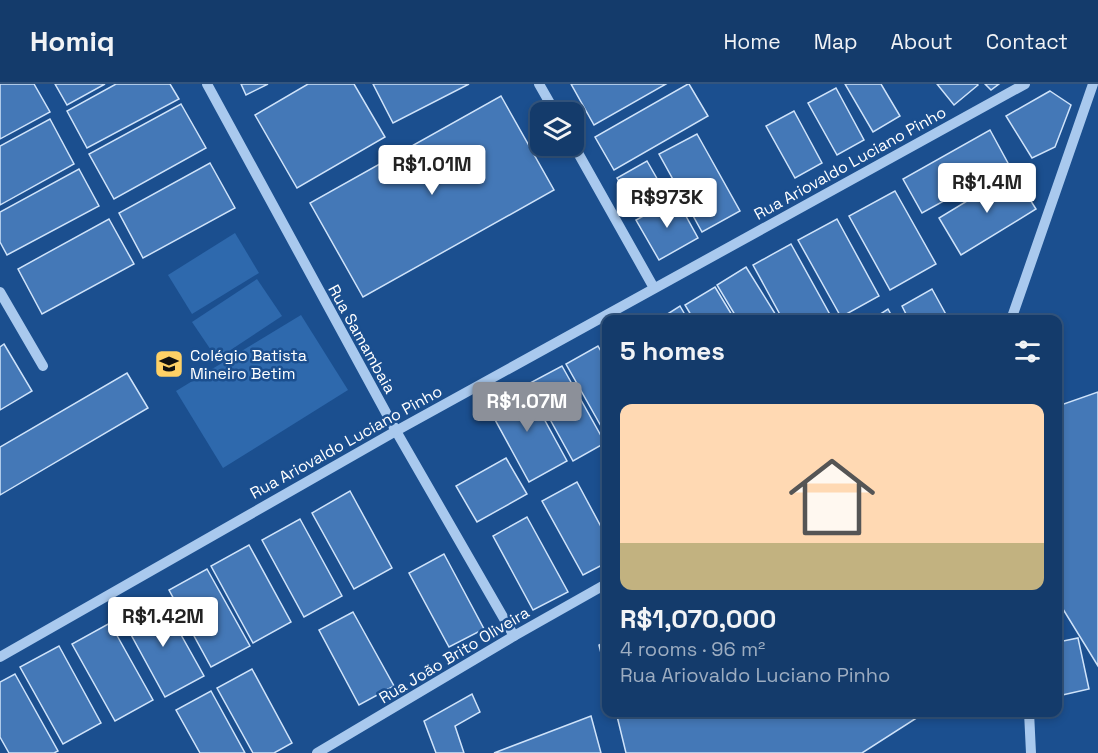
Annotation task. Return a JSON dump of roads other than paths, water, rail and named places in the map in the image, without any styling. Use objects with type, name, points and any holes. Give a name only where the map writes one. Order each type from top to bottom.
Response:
[{"type":"street","name":"Rua Samambaia","points":[[207,84],[396,431],[514,636]]},
{"type":"street","points":[[539,84],[549,102]]},
{"type":"street","name":"Rua Ariovaldo Luciano Pinho","points":[[605,315],[1025,84]]},
{"type":"street","points":[[1013,315],[1092,84]]},
{"type":"street","points":[[580,156],[654,288]]},
{"type":"street","points":[[0,292],[43,366]]},
{"type":"street","name":"Rua Ariovaldo Luciano Pinho","points":[[0,657],[396,431],[602,317]]},
{"type":"street","name":"Rua João Brito Oliveira","points":[[317,753],[602,586]]},
{"type":"street","points":[[1029,717],[1030,753]]},
{"type":"place","name":"Colégio Batista Mineiro Betim","points":[[169,364]]}]
